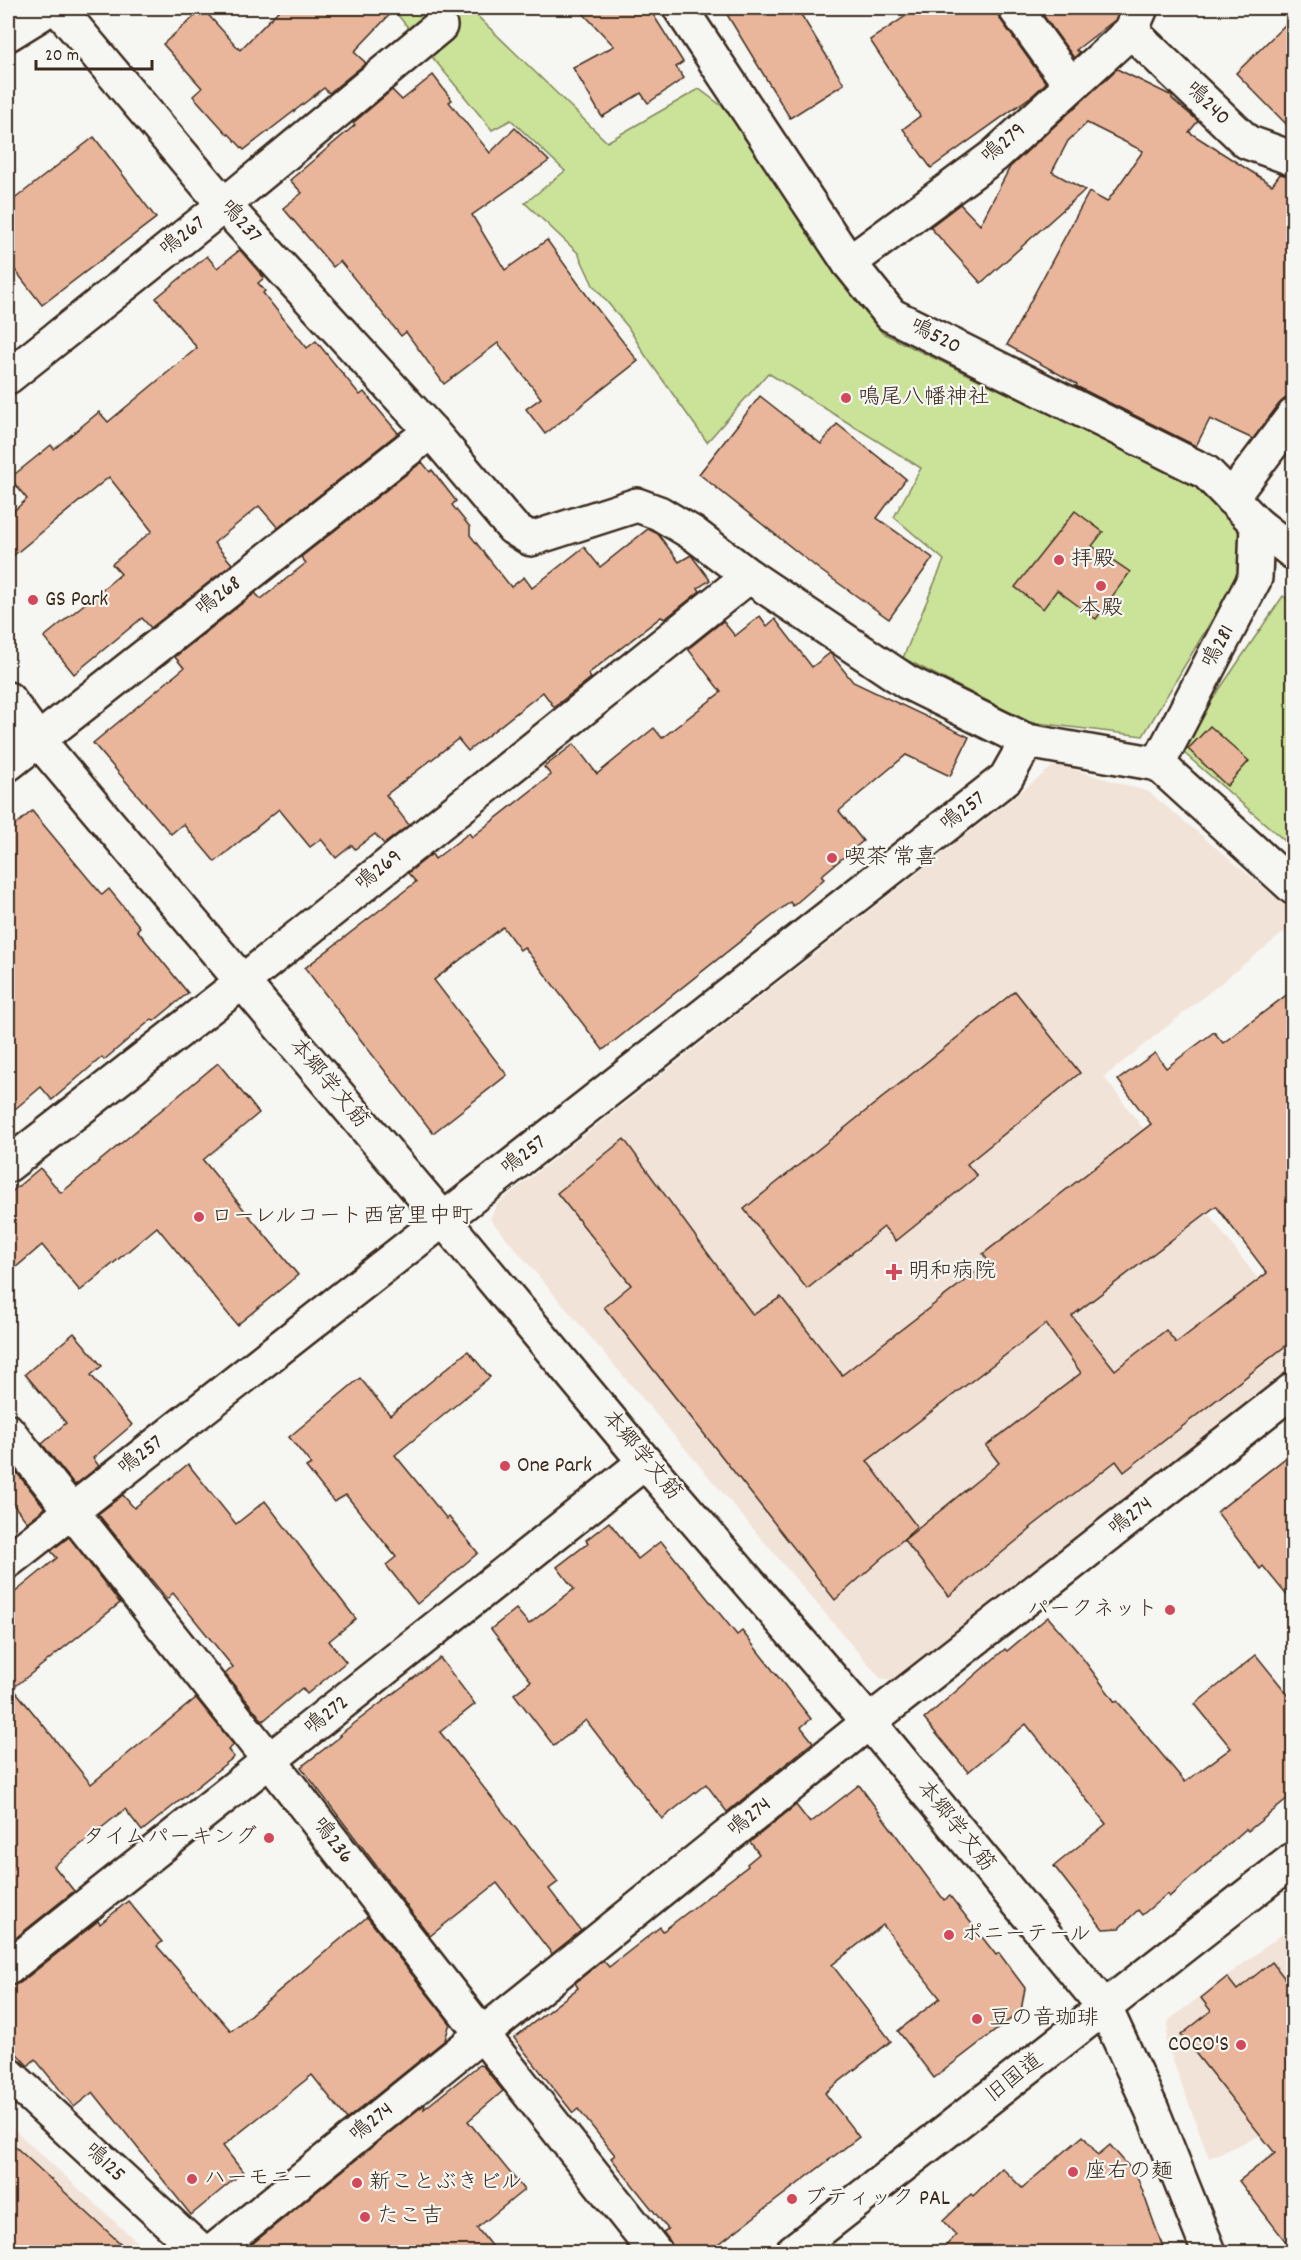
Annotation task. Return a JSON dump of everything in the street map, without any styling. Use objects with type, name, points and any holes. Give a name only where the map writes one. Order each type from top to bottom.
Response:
[{"type":"street","points":[[8,34],[50,8]]},
{"type":"street","name":"鳴237","points":[[58,8],[224,205],[431,431],[513,528],[531,539],[637,505],[658,513],[694,534],[749,576],[907,682],[1027,741],[1158,764]]},
{"type":"street","name":"鳴520","points":[[680,8],[849,263],[891,315],[1206,472],[1257,524],[1293,553]]},
{"type":"street","points":[[1015,8],[1070,84]]},
{"type":"street","name":"鳴279","points":[[849,263],[994,156],[1136,19]]},
{"type":"street","name":"鳴240","points":[[1136,19],[1247,142],[1293,159]]},
{"type":"street","name":"鳴267","points":[[8,376],[224,205],[440,26]]},
{"type":"street","points":[[1231,498],[1293,415]]},
{"type":"street","name":"鳴268","points":[[8,764],[431,431]]},
{"type":"street","name":"鳴281","points":[[1158,764],[1256,578],[1257,524]]},
{"type":"street","name":"鳴269","points":[[8,1165],[242,982],[749,576]]},
{"type":"street","name":"本郷学文筋","points":[[8,699],[38,740],[645,1462],[869,1722],[1105,2008],[1152,2110],[1209,2253]]},
{"type":"street","name":"鳴257","points":[[8,1561],[1006,778],[1027,741]]},
{"type":"street","points":[[1158,764],[1293,888]]},
{"type":"street","name":"鳴274","points":[[212,2253],[869,1722],[1293,1389]]},
{"type":"street","name":"鳴236","points":[[8,1431],[655,2253]]},
{"type":"street","name":"鳴272","points":[[8,1968],[645,1462]]},
{"type":"street","name":"旧国道","points":[[792,2253],[1293,1859]]},
{"type":"street","name":"鳴125","points":[[8,2074],[201,2253]]},
{"type":"shaded area","name":"明和病院","points":[[1056,764],[1149,792],[1293,912],[1289,928],[1104,1077],[1293,1325],[1293,1367],[899,1681],[880,1678],[490,1219],[497,1204]]},
{"type":"shaded area","points":[[1293,1926],[1293,2121],[1209,2158],[1166,2042],[1169,2020]]},
{"type":"shaded area","points":[[8,2124],[148,2252],[8,2252]]},
{"type":"green space","name":"鳴尾八幡神社","points":[[392,8],[469,8],[607,142],[699,89],[734,115],[882,333],[1198,486],[1241,532],[1242,569],[1143,736],[1029,722],[903,658],[944,560],[894,517],[921,468],[768,373],[707,442],[645,355],[628,327],[593,285],[578,253],[525,203],[565,171],[511,120],[492,130]]},
{"type":"green space","points":[[1283,596],[1293,603],[1293,848],[1184,753],[1185,740]]},
{"type":"building","points":[[281,8],[396,8],[354,52],[366,63],[329,93],[324,88],[244,150],[193,96],[202,88],[163,44],[203,9],[240,50]]},
{"type":"building","points":[[578,8],[649,8],[683,62],[676,67],[684,78],[648,103],[641,93],[602,117],[573,68],[614,46]]},
{"type":"building","points":[[723,8],[797,8],[844,84],[790,118]]},
{"type":"building","points":[[918,8],[997,8],[1000,19],[1046,83],[1033,95],[931,168],[903,129],[920,116],[870,40]]},
{"type":"building","points":[[1038,8],[1121,8],[1115,20],[1076,50],[1080,52],[1074,58]]},
{"type":"building","points":[[1293,17],[1293,131],[1236,73]]},
{"type":"building","points":[[1117,69],[1172,96],[1172,99],[1198,121],[1189,132],[1272,185],[1280,174],[1293,177],[1293,397],[1286,398],[1279,404],[1253,439],[1210,419],[1196,446],[1076,386],[1077,384],[1007,345],[1089,192],[1107,202],[1143,151],[1087,123],[1068,141],[1052,172],[1085,190],[981,283],[930,227],[960,204],[980,225],[1010,167]]},
{"type":"building","points":[[433,75],[452,100],[449,102],[490,153],[515,128],[549,161],[472,215],[505,270],[547,240],[638,361],[545,434],[526,409],[541,398],[498,343],[444,384],[406,332],[401,336],[340,261],[333,267],[283,208],[302,193],[290,180],[355,125],[353,123],[392,90],[402,100]]},
{"type":"building","points":[[94,137],[156,218],[42,305],[8,261],[8,204]]},
{"type":"building","points":[[240,250],[264,278],[258,283],[265,291],[263,293],[307,348],[316,341],[360,395],[364,392],[398,433],[278,528],[259,506],[214,543],[232,564],[151,628],[142,618],[74,674],[44,637],[121,574],[112,564],[152,531],[109,477],[8,560],[8,516],[27,499],[10,478],[51,445],[54,449],[99,412],[108,422],[197,348],[156,298],[207,256],[217,268]]},
{"type":"building","points":[[760,396],[821,444],[837,424],[906,479],[877,518],[933,558],[889,619],[820,570],[699,474]]},
{"type":"building","points":[[422,462],[430,472],[432,470],[456,501],[452,505],[470,527],[470,535],[511,587],[524,577],[532,588],[584,547],[600,567],[648,529],[658,534],[679,562],[691,555],[710,580],[698,588],[700,591],[665,619],[661,617],[588,674],[591,678],[554,707],[543,692],[468,751],[458,739],[386,795],[409,825],[384,844],[375,834],[355,849],[352,845],[336,858],[321,839],[310,847],[279,809],[215,862],[183,824],[171,834],[93,743],[184,668],[175,657],[255,593],[261,599],[306,563],[301,557]]},
{"type":"building","points":[[1075,511],[1103,532],[1092,546],[1130,572],[1096,619],[1057,590],[1043,609],[1015,587]]},
{"type":"building","points":[[760,616],[767,626],[775,619],[812,667],[830,653],[853,682],[969,737],[950,776],[906,755],[839,811],[863,841],[821,876],[824,879],[793,906],[790,902],[603,1050],[524,947],[520,950],[503,927],[434,980],[507,1075],[433,1133],[305,968],[416,882],[408,873],[432,854],[435,859],[469,833],[472,837],[551,775],[544,767],[574,744],[597,774],[654,728],[662,738],[721,692],[688,649],[723,621],[735,636]]},
{"type":"building","points":[[1210,726],[1249,761],[1227,786],[1188,749]]},
{"type":"building","points":[[32,811],[102,895],[109,889],[140,927],[137,930],[188,993],[154,1021],[152,1019],[104,1060],[102,1057],[52,1100],[41,1087],[8,1115],[8,831]]},
{"type":"building","points":[[1293,990],[1293,1340],[1124,1472],[1116,1461],[1030,1528],[949,1596],[904,1540],[999,1463],[986,1446],[1081,1373],[1046,1324],[867,1461],[917,1527],[835,1600],[604,1307],[631,1285],[557,1193],[624,1139],[753,1315],[781,1297],[842,1375],[989,1262],[983,1254],[1151,1124],[1118,1080],[1155,1053],[1166,1068],[1214,1032],[1223,1043]],"holes":[[[1216,1206],[1267,1273],[1176,1343],[1166,1330],[1115,1370],[1072,1316]]]},
{"type":"building","points":[[1015,991],[1080,1073],[967,1164],[977,1176],[896,1241],[884,1227],[807,1289],[744,1209]]},
{"type":"building","name":"ローレルコート西宮里中町","points":[[218,1063],[259,1113],[203,1160],[298,1275],[237,1325],[157,1227],[80,1291],[42,1245],[8,1274],[8,1195],[40,1168],[61,1193]]},
{"type":"building","points":[[74,1333],[102,1366],[91,1375],[132,1425],[93,1458],[99,1466],[75,1485],[42,1444],[66,1423],[25,1374]]},
{"type":"building","points":[[468,1351],[490,1377],[395,1455],[478,1553],[417,1604],[386,1565],[396,1557],[346,1495],[334,1502],[306,1467],[311,1464],[289,1437],[360,1378],[390,1415]]},
{"type":"building","points":[[1293,1452],[1293,1603],[1263,1566],[1260,1569],[1217,1512]]},
{"type":"building","points":[[188,1464],[236,1524],[265,1501],[356,1619],[329,1641],[346,1662],[307,1694],[302,1688],[263,1721],[225,1674],[233,1667],[173,1593],[167,1599],[98,1514],[123,1495],[134,1508]]},
{"type":"building","points":[[13,1468],[45,1508],[27,1522],[8,1498],[8,1472]]},
{"type":"building","points":[[609,1522],[638,1559],[661,1541],[737,1635],[742,1631],[811,1719],[801,1727],[813,1742],[727,1812],[706,1784],[662,1819],[586,1720],[554,1746],[514,1694],[531,1681],[491,1629],[516,1609],[529,1624],[574,1589],[557,1567],[588,1543],[586,1540]]},
{"type":"building","points":[[69,1537],[120,1603],[13,1688],[91,1784],[196,1698],[234,1745],[228,1750],[234,1757],[142,1831],[125,1809],[54,1866],[74,1891],[8,1944],[8,1598],[57,1558],[51,1551]]},
{"type":"building","points":[[1048,1617],[1078,1652],[1115,1702],[1117,1701],[1185,1782],[1231,1748],[1195,1704],[1256,1655],[1293,1701],[1293,1795],[1248,1831],[1246,1829],[1169,1897],[1167,1894],[1142,1915],[1138,1910],[1119,1928],[1103,1929],[1054,1866],[1106,1824],[1026,1724],[968,1772],[924,1719],[1005,1649],[1007,1651]]},
{"type":"building","points":[[440,1658],[475,1704],[440,1732],[558,1882],[549,1889],[581,1931],[552,1954],[497,1883],[430,1936],[301,1767]]},
{"type":"building","points":[[859,1785],[944,1900],[950,1896],[996,1955],[999,1953],[1025,1988],[1021,2011],[934,2078],[898,2031],[940,1998],[883,1925],[832,1965],[891,2041],[825,2093],[859,2137],[707,2253],[673,2253],[670,2241],[663,2232],[668,2229],[611,2158],[615,2155],[578,2109],[573,2113],[514,2038],[578,1988],[575,1983],[603,1960],[609,1967],[660,1927],[663,1931],[748,1866],[747,1864],[759,1854],[750,1842],[796,1805],[810,1823]]},
{"type":"building","points":[[128,1901],[162,1942],[157,1946],[231,2031],[367,1917],[450,2023],[445,2040],[347,2119],[312,2075],[223,2146],[243,2172],[191,2215],[93,2092],[74,2107],[35,2059],[28,2066],[8,2044],[8,1986],[20,1983],[98,1921],[100,1924]]},
{"type":"building","name":"COCO'S","points":[[1272,1962],[1293,1989],[1293,2251],[1239,2181],[1275,2153],[1181,2035],[1211,2011],[1201,1998],[1227,1977],[1237,1990]]},
{"type":"building","points":[[479,2065],[483,2066],[503,2091],[468,2121],[524,2190],[477,2228],[497,2253],[241,2253],[425,2104],[424,2109]]},
{"type":"building","points":[[1083,2136],[1098,2155],[1110,2145],[1137,2176],[1165,2253],[939,2253],[956,2235],[943,2221],[1002,2168],[1022,2188]]},
{"type":"building","points":[[8,2140],[131,2253],[8,2253]]},
{"type":"place","name":"鳴尾八幡神社","points":[[846,398]]},
{"type":"place","name":"拝殿","points":[[1059,560]]},
{"type":"place","name":"本殿","points":[[1101,586]]},
{"type":"place","name":"GS Park","points":[[33,600]]},
{"type":"place","name":"喫茶 常喜","points":[[832,858]]},
{"type":"place","name":"ローレルコート西宮里中町","points":[[199,1217]]},
{"type":"place","name":"明和病院","points":[[894,1272]]},
{"type":"place","name":"One Park","points":[[505,1466]]},
{"type":"place","name":"パークネット","points":[[1170,1610]]},
{"type":"place","name":"タイムパーキング","points":[[269,1838]]},
{"type":"place","name":"ポニーテール","points":[[949,1935]]},
{"type":"place","name":"豆の音珈琲","points":[[977,2019]]},
{"type":"place","name":"COCO'S","points":[[1241,2045]]},
{"type":"place","name":"座右の麺","points":[[1073,2172]]},
{"type":"place","name":"ハーモニー","points":[[192,2179]]},
{"type":"place","name":"新ことぶきビル","points":[[357,2183]]},
{"type":"place","name":"ブティック PAL","points":[[792,2199]]},
{"type":"place","name":"たこ吉","points":[[365,2217]]}]
